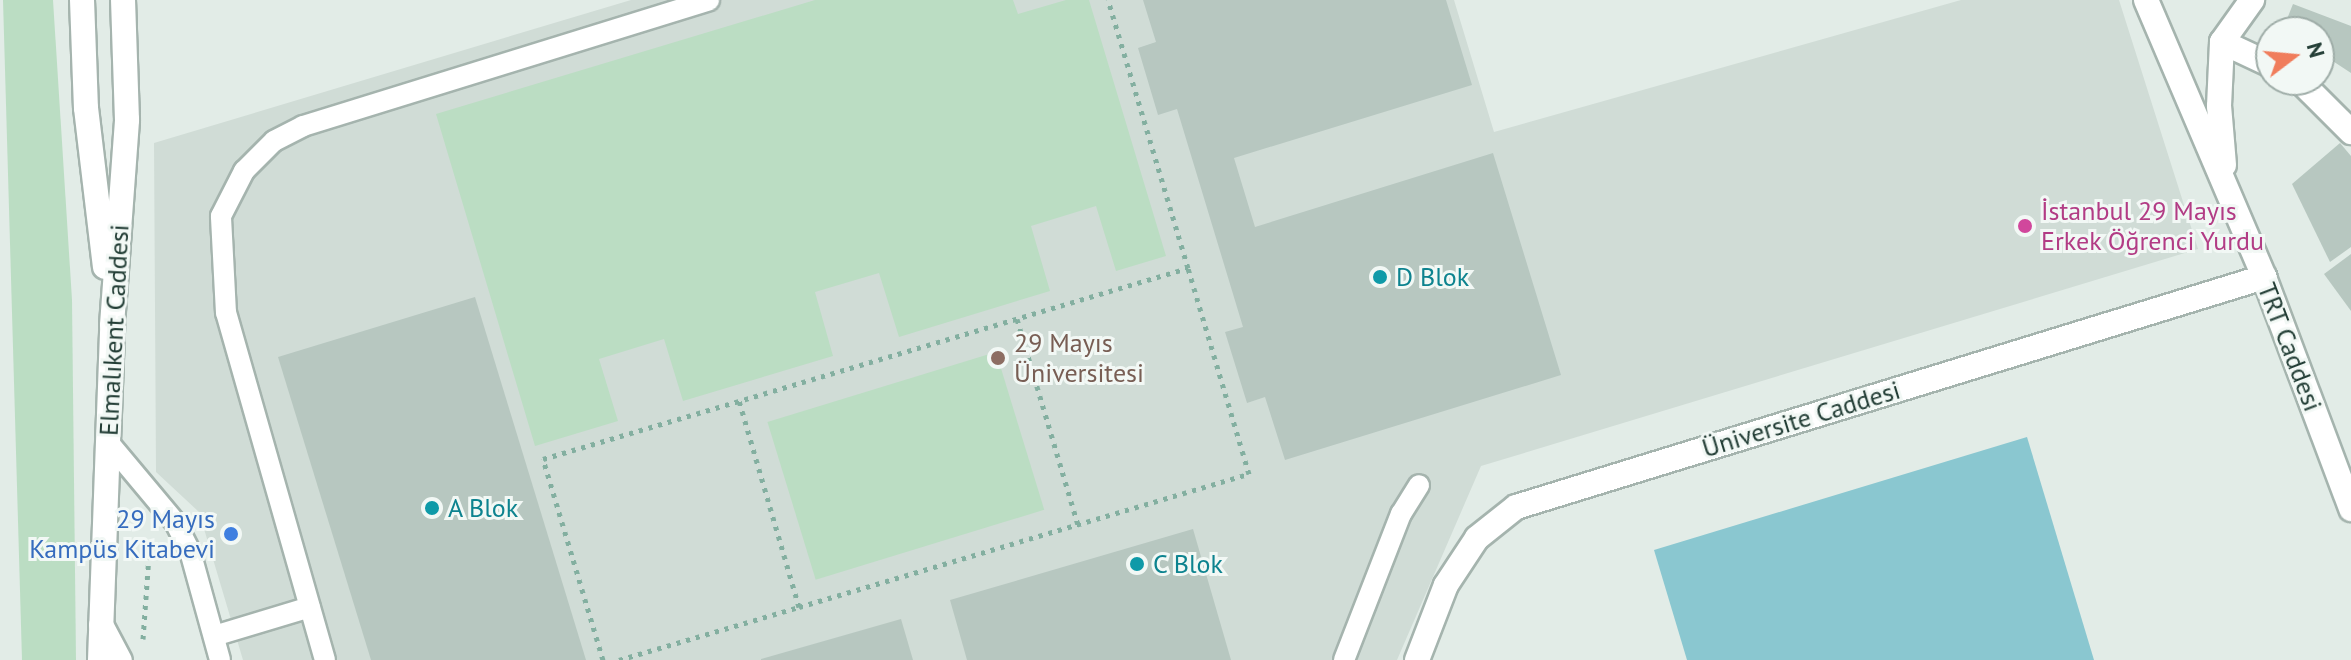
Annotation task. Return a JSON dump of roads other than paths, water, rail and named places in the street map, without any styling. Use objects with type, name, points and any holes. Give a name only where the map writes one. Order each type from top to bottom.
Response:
[{"type":"street","points":[[82,0],[86,108],[112,325]]},
{"type":"street","name":"Elmalıkent Caddesi","points":[[100,660],[112,325],[127,120],[123,0]]},
{"type":"street","name":"TRT Caddesi","points":[[2146,0],[2264,277],[2351,509]]},
{"type":"street","points":[[2252,0],[2222,42],[2255,57]]},
{"type":"street","name":"TRT Caddesi","points":[[2222,42],[2219,106],[2226,187]]},
{"type":"street","points":[[2315,96],[2351,132]]},
{"type":"street","name":"Üniversite Caddesi","points":[[1417,660],[1446,585],[1477,538],[1516,507],[2264,277]]},
{"type":"street","points":[[101,625],[120,660]]},
{"type":"lane","points":[[325,660],[226,313],[221,216],[244,171],[274,141],[303,126],[709,0]]},
{"type":"lane","points":[[108,442],[175,522],[190,551],[220,660]]},
{"type":"lane","points":[[1344,660],[1401,514],[1419,485]]},
{"type":"lane","points":[[214,636],[310,607]]},
{"type":"water","points":[[2027,437],[2094,660],[1687,660],[1654,550]]},
{"type":"place","name":"İstanbul 29 Mayıs Erkek Öğrenci Yurdu","points":[[2025,226]]},
{"type":"place","name":"D Blok","points":[[1380,277]]},
{"type":"place","name":"29 Mayıs Üniversitesi","points":[[998,358]]},
{"type":"place","name":"A Blok","points":[[432,508]]},
{"type":"place","name":"29 Mayıs Kampüs Kitabevi","points":[[231,534]]},
{"type":"place","name":"C Blok","points":[[1137,564]]}]
